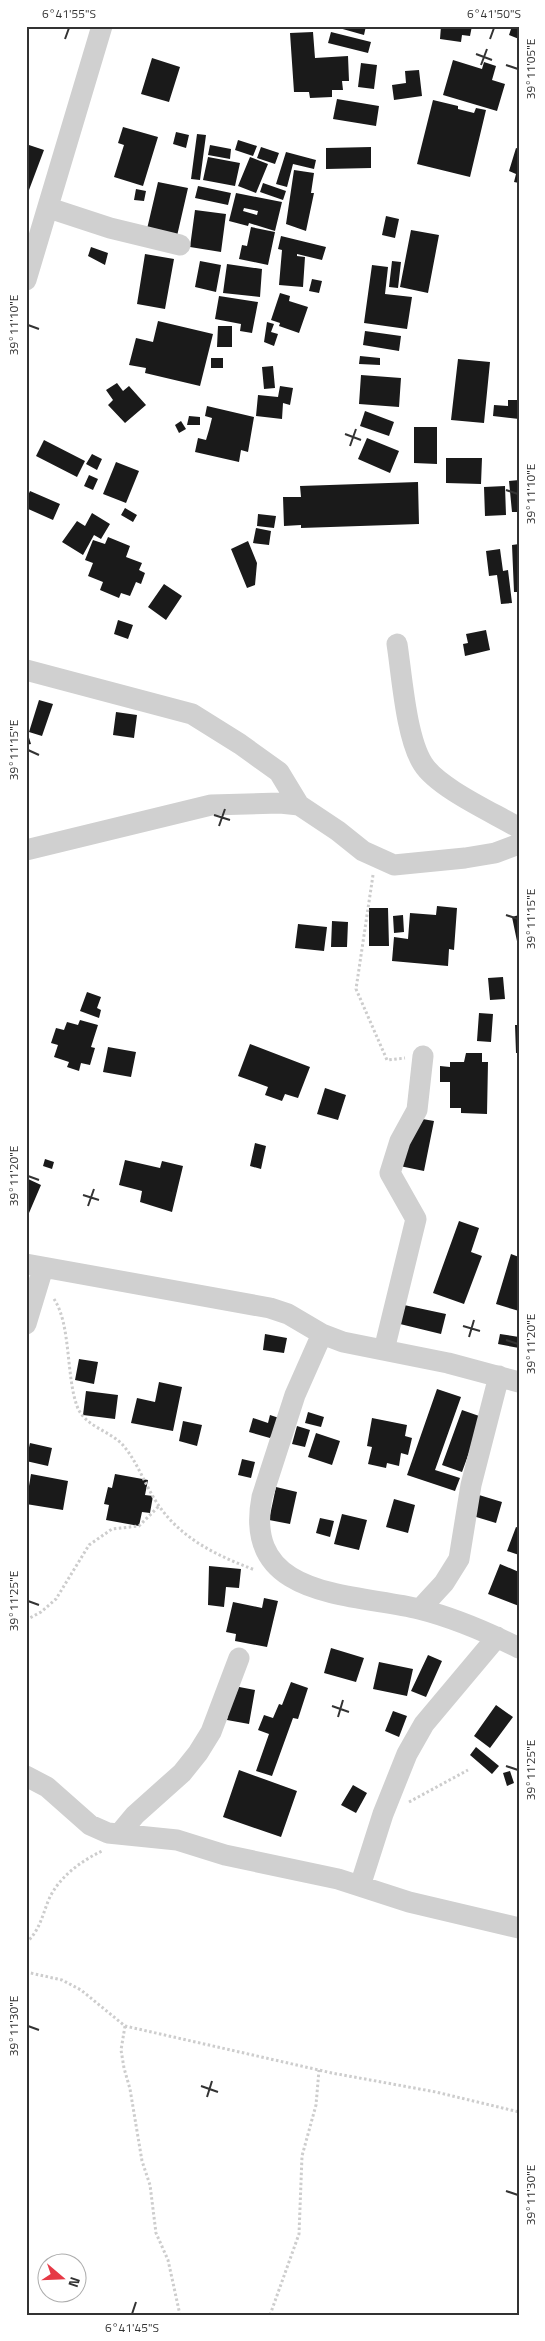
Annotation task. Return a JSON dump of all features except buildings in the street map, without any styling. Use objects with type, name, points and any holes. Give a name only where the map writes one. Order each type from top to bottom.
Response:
[{"type":"street","points":[[26,280],[102,26]]},
{"type":"street","points":[[49,208],[110,228],[180,246]]},
{"type":"street","points":[[397,644],[412,737],[423,765],[446,786],[519,828]]},
{"type":"street","points":[[26,670],[192,714],[240,744],[279,772],[299,805],[338,831],[363,852],[378,860],[394,865],[465,858],[495,853],[519,844]]},
{"type":"street","points":[[26,850],[211,805],[280,803],[299,805]]},
{"type":"street","points":[[384,1350],[416,1219],[390,1173],[400,1141],[417,1110],[423,1056]]},
{"type":"street","points":[[26,1324],[38,1289],[35,1266],[270,1308],[302,1320],[322,1334],[343,1342],[448,1363],[509,1379],[471,1485],[459,1559],[444,1583],[420,1609]]},
{"type":"street","points":[[322,1334],[295,1396],[262,1497],[259,1513],[260,1536],[266,1553],[281,1571],[300,1582],[354,1597],[420,1609],[497,1637],[519,1648]]},
{"type":"street","points":[[360,1886],[383,1814],[407,1754],[424,1724],[497,1637]]},
{"type":"street","points":[[120,1834],[136,1815],[182,1773],[198,1753],[211,1732],[239,1658]]},
{"type":"street","points":[[26,1776],[47,1787],[90,1825],[108,1833],[177,1840],[225,1855],[302,1870],[409,1902],[519,1928]]},
{"type":"path","points":[[378,860],[370,886],[356,988],[387,1060],[423,1056]]},
{"type":"path","points":[[38,1289],[47,1293],[56,1301],[64,1333],[71,1386],[78,1409],[90,1424],[113,1435],[128,1451],[159,1506],[186,1536],[196,1543],[258,1571]]},
{"type":"path","points":[[26,1620],[41,1612],[56,1599],[89,1545],[112,1528],[139,1526],[159,1506]]},
{"type":"path","points":[[383,1814],[468,1770]]},
{"type":"path","points":[[26,1943],[35,1935],[42,1922],[55,1889],[76,1866],[106,1849],[120,1834]]},
{"type":"path","points":[[26,1972],[62,1980],[81,1990],[125,2026],[319,2070],[436,2092],[519,2112]]},
{"type":"path","points":[[125,2026],[121,2050],[124,2068],[130,2089],[142,2161],[150,2185],[156,2233],[168,2260],[180,2315]]},
{"type":"path","points":[[270,2315],[299,2234],[302,2156],[316,2105],[319,2070]]}]
